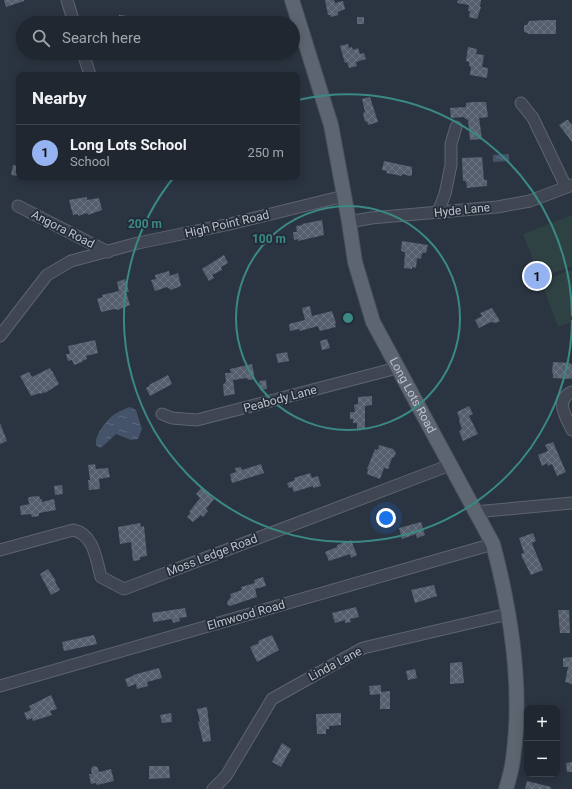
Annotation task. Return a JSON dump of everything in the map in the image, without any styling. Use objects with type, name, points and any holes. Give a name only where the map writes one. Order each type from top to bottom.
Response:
[{"type":"main road","name":"Long Lots Road","points":[[292,0],[297,16]]},
{"type":"main road","name":"Long Lots Road","points":[[300,26],[331,125],[355,262],[373,322],[474,512],[493,544],[502,578],[508,614],[514,670],[517,722],[513,761],[506,789]]},
{"type":"street","points":[[68,0],[72,16]]},
{"type":"street","points":[[85,60],[89,72]]},
{"type":"street","points":[[521,103],[533,118],[569,186]]},
{"type":"street","points":[[438,212],[445,194],[451,165],[451,144],[456,127]]},
{"type":"street","name":"Hyde Lane","points":[[349,222],[371,218],[497,207],[530,201],[569,186]]},
{"type":"street","name":"High Point Road","points":[[0,336],[47,275],[71,261],[138,243],[230,224],[344,196]]},
{"type":"street","name":"Angora Road","points":[[18,206],[108,252]]},
{"type":"street","name":"Peabody Lane","points":[[162,414],[172,418],[197,420],[397,368]]},
{"type":"street","points":[[572,392],[561,402],[572,430]]},
{"type":"street","name":"Moss Ledge Road","points":[[0,550],[73,530],[78,531],[83,533],[90,540],[102,577],[124,589],[450,465]]},
{"type":"street","points":[[474,512],[572,504]]},
{"type":"street","name":"Elmwood Road","points":[[0,686],[493,544]]},
{"type":"street","name":"Linda Lane","points":[[213,789],[226,776],[272,699],[362,648],[508,614]]},
{"type":"shaded area","points":[[572,215],[572,266],[540,278],[523,234]]},
{"type":"shaded area","points":[[572,270],[572,322],[558,327],[541,281]]},
{"type":"water","points":[[509,154],[509,161],[493,162],[493,155]]},
{"type":"water","points":[[130,407],[136,410],[142,429],[138,439],[131,440],[116,434],[102,447],[100,448],[97,446],[96,443],[98,434],[104,424],[112,416]]},
{"type":"building","points":[[4,0],[24,0],[24,1],[6,7]]},
{"type":"building","points":[[325,0],[334,0],[335,3],[343,1],[345,9],[338,12],[338,15],[331,17],[328,15]]},
{"type":"building","points":[[458,0],[481,0],[481,7],[477,19],[469,17],[469,5],[457,3]]},
{"type":"building","points":[[357,17],[364,17],[364,24],[357,24]]},
{"type":"building","points":[[556,20],[556,34],[528,34],[524,32],[524,25],[527,25],[529,21]]},
{"type":"building","points":[[348,44],[349,48],[352,47],[353,50],[358,48],[360,54],[364,53],[366,59],[356,62],[357,66],[349,68],[347,62],[345,63],[340,46]]},
{"type":"building","points":[[468,47],[477,49],[476,54],[484,55],[482,67],[488,68],[487,78],[470,75],[471,67],[469,66],[469,62],[466,61]]},
{"type":"building","points":[[370,97],[378,122],[368,125],[367,121],[365,122],[363,113],[365,112],[362,99]]},
{"type":"building","points":[[486,102],[488,117],[479,118],[482,139],[470,140],[468,120],[463,117],[451,118],[450,108],[466,107],[466,103]]},
{"type":"building","points":[[567,120],[572,125],[572,142],[559,125]]},
{"type":"building","points":[[482,157],[484,180],[487,180],[487,186],[467,188],[466,181],[463,181],[462,158]]},
{"type":"building","points":[[384,161],[412,167],[412,175],[402,174],[402,176],[386,173],[387,171],[382,170]]},
{"type":"building","points":[[13,165],[16,166],[16,176],[11,175]]},
{"type":"building","points":[[87,197],[87,200],[99,198],[102,210],[88,215],[87,213],[78,216],[78,214],[73,215],[69,200]]},
{"type":"building","points":[[322,220],[324,235],[298,241],[298,239],[294,240],[293,232],[297,232],[296,226]]},
{"type":"building","points":[[402,241],[428,245],[426,253],[422,253],[421,259],[417,258],[416,268],[404,268],[405,252],[401,251]]},
{"type":"building","points":[[224,255],[228,263],[221,267],[222,270],[212,275],[214,278],[209,281],[202,269]]},
{"type":"building","points":[[169,271],[170,276],[178,273],[181,286],[171,290],[167,287],[155,291],[151,280],[156,279],[155,275]]},
{"type":"building","points":[[125,279],[129,292],[126,292],[130,305],[118,310],[115,309],[101,312],[97,299],[103,297],[102,295],[119,291],[117,282]]},
{"type":"building","points":[[310,306],[312,316],[332,311],[336,327],[320,331],[318,326],[300,331],[299,329],[290,331],[289,324],[305,320],[302,308]]},
{"type":"building","points":[[492,308],[500,321],[496,323],[491,322],[479,328],[475,320],[482,316],[480,313]]},
{"type":"building","points":[[327,339],[330,348],[322,350],[320,341]]},
{"type":"building","points":[[95,340],[98,353],[86,356],[87,359],[74,365],[72,360],[68,361],[66,354],[70,354],[68,346]]},
{"type":"building","points":[[287,352],[289,361],[278,363],[276,354]]},
{"type":"building","points":[[553,362],[570,363],[572,365],[572,379],[553,378]]},
{"type":"building","points":[[252,364],[255,379],[248,380],[247,378],[233,380],[235,394],[224,396],[223,385],[226,382],[225,373],[231,373],[230,369]]},
{"type":"building","points":[[50,368],[59,384],[45,393],[31,396],[20,376],[29,372],[32,377]]},
{"type":"building","points":[[168,375],[172,384],[150,396],[146,388]]},
{"type":"building","points":[[266,380],[267,389],[260,390],[259,381]]},
{"type":"building","points":[[372,396],[372,405],[365,406],[365,429],[357,429],[357,423],[353,423],[353,419],[350,419],[350,412],[355,412],[354,405],[358,404],[358,397]]},
{"type":"building","points":[[469,406],[473,414],[469,416],[478,434],[463,441],[459,431],[462,429],[457,412]]},
{"type":"building","points":[[0,423],[7,441],[0,444]]},
{"type":"building","points":[[553,442],[566,472],[557,476],[552,464],[548,466],[547,463],[542,466],[538,455],[548,451],[545,445]]},
{"type":"building","points":[[379,445],[393,449],[396,453],[392,458],[388,469],[384,468],[380,479],[367,474],[367,469],[375,449],[378,450]]},
{"type":"building","points":[[95,464],[96,469],[108,468],[110,477],[99,479],[100,489],[89,490],[88,480],[90,480],[88,465]]},
{"type":"building","points":[[261,464],[264,473],[232,483],[230,474],[236,472],[235,468],[241,467],[242,470]]},
{"type":"building","points":[[310,473],[312,478],[318,476],[321,486],[313,488],[313,486],[294,492],[292,487],[289,488],[287,483],[295,480],[294,478]]},
{"type":"building","points":[[62,485],[63,494],[55,495],[54,486]]},
{"type":"building","points":[[202,487],[214,499],[206,509],[208,511],[203,517],[201,515],[193,522],[187,517],[200,498],[196,494]]},
{"type":"building","points":[[38,496],[42,499],[42,502],[54,499],[56,510],[39,513],[39,516],[32,517],[31,514],[21,515],[20,506],[29,504],[29,497]]},
{"type":"building","points":[[421,522],[425,535],[417,538],[416,534],[402,539],[399,528]]},
{"type":"building","points":[[140,523],[141,527],[144,526],[147,556],[140,557],[140,560],[133,561],[131,542],[120,544],[118,527]]},
{"type":"building","points":[[533,533],[536,541],[532,543],[543,570],[531,575],[521,554],[524,553],[519,538]]},
{"type":"building","points":[[351,540],[357,555],[351,558],[350,554],[329,561],[325,552],[337,547],[337,545]]},
{"type":"building","points":[[48,569],[60,590],[51,595],[40,574]]},
{"type":"building","points":[[263,577],[266,586],[255,589],[257,597],[230,606],[228,605],[227,602],[231,597],[230,594],[242,590],[241,587],[255,583],[254,580]]},
{"type":"building","points":[[434,585],[437,596],[415,603],[411,590]]},
{"type":"building","points":[[356,607],[359,617],[350,619],[351,622],[345,623],[345,620],[335,623],[332,613]]},
{"type":"building","points":[[185,608],[187,617],[179,618],[180,621],[173,623],[172,619],[153,622],[152,613]]},
{"type":"building","points":[[558,610],[569,610],[570,633],[560,633]]},
{"type":"building","points":[[94,635],[97,644],[64,651],[62,642]]},
{"type":"building","points":[[272,635],[279,650],[257,662],[250,647],[259,643],[258,641]]},
{"type":"building","points":[[572,657],[572,684],[565,682],[568,667],[563,667],[563,658]]},
{"type":"building","points":[[462,662],[464,683],[450,684],[450,663]]},
{"type":"building","points":[[159,668],[162,678],[147,682],[148,686],[137,689],[136,684],[128,687],[125,679],[133,675]]},
{"type":"building","points":[[415,669],[417,678],[408,680],[406,671]]},
{"type":"building","points":[[381,685],[381,692],[390,691],[390,709],[380,709],[380,694],[370,695],[369,686]]},
{"type":"building","points":[[51,695],[57,709],[50,711],[52,715],[33,721],[32,718],[27,720],[24,713],[31,710],[29,706]]},
{"type":"building","points":[[207,707],[211,741],[203,742],[198,722],[200,721],[197,709]]},
{"type":"building","points":[[171,713],[172,722],[162,723],[160,715]]},
{"type":"building","points":[[341,713],[341,725],[329,726],[329,729],[326,729],[326,734],[317,734],[316,714]]},
{"type":"building","points":[[282,743],[291,749],[281,767],[272,762]]},
{"type":"building","points":[[572,762],[572,772],[567,772],[566,763]]},
{"type":"building","points":[[95,766],[98,768],[99,772],[111,769],[114,781],[97,785],[96,783],[91,784],[89,774],[92,774],[91,769]]},
{"type":"building","points":[[149,766],[169,766],[170,778],[149,779]]},
{"type":"building","points":[[527,781],[551,787],[551,789],[525,789]]},
{"type":"place","name":"Long Lots School","points":[[537,276]]}]
